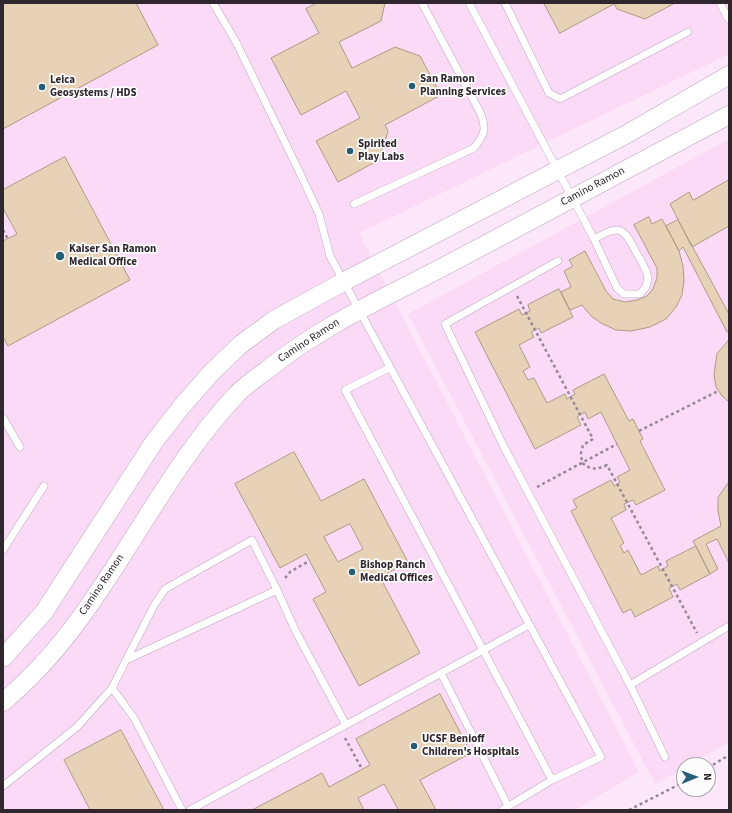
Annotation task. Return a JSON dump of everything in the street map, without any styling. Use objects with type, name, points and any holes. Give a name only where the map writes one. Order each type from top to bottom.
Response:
[{"type":"street","points":[[3,658],[44,612],[154,442],[191,395],[236,350],[257,333],[274,320],[343,282],[557,169],[627,134],[729,76]]},
{"type":"street","name":"Camino Ramon","points":[[3,702],[22,687],[51,657],[79,620],[196,441],[239,392],[290,352],[358,310],[729,115]]},
{"type":"lane","points":[[213,3],[236,42],[319,214],[330,256],[343,282],[601,757],[552,780],[502,810]]},
{"type":"lane","points":[[354,204],[474,148],[483,137],[485,124],[480,112],[422,3]]},
{"type":"lane","points":[[468,3],[594,239],[617,288],[624,294],[640,294],[646,287],[648,277],[628,235],[621,230],[609,230],[594,239]]},
{"type":"lane","points":[[505,3],[549,93],[560,99],[688,32]]},
{"type":"lane","points":[[720,3],[729,20]]},
{"type":"lane","points":[[558,261],[445,324],[504,447],[630,685],[665,757]]},
{"type":"lane","points":[[390,368],[345,390],[552,780]]},
{"type":"lane","points":[[3,418],[20,447]]},
{"type":"lane","points":[[3,550],[44,486]]},
{"type":"lane","points":[[3,786],[77,727],[112,688],[155,604],[166,589],[252,540],[343,726]]},
{"type":"lane","points":[[126,660],[277,590]]},
{"type":"lane","points":[[190,810],[529,624]]},
{"type":"lane","points":[[630,685],[729,626]]},
{"type":"lane","points":[[441,672],[508,806]]},
{"type":"lane","points":[[112,688],[134,718],[182,810]]},
{"type":"path","points":[[3,230],[8,238]]},
{"type":"path","points":[[512,286],[593,439],[583,445],[581,453],[582,463],[590,469],[598,469],[607,465],[702,642]]},
{"type":"path","points":[[639,431],[718,391]]},
{"type":"path","points":[[527,492],[617,444]]},
{"type":"path","points":[[277,590],[290,572],[309,561]]},
{"type":"path","points":[[343,726],[362,769]]},
{"type":"path","points":[[716,763],[729,755]]},
{"type":"path","points":[[629,810],[676,786]]},
{"type":"shaded area","points":[[3,3],[729,3],[729,54],[359,233],[639,772],[575,810],[3,810]]},
{"type":"shaded area","points":[[729,139],[729,742],[703,757],[676,757],[676,772],[655,784],[408,314]]},
{"type":"building","name":"Leica Geosystems / HDS","points":[[3,3],[136,3],[158,45],[3,129]]},
{"type":"building","points":[[317,3],[385,3],[381,21],[339,42],[352,68],[395,47],[420,56],[441,95],[385,125],[388,131],[379,160],[338,182],[316,141],[360,118],[346,91],[301,115],[271,58],[319,33],[306,9]]},
{"type":"building","points":[[544,3],[675,3],[645,19],[617,9],[614,4],[560,33]]},
{"type":"building","name":"Kaiser San Ramon Medical Office","points":[[65,157],[130,280],[8,346],[3,337],[3,241],[17,234],[3,208],[3,190]]},
{"type":"building","points":[[729,180],[729,226],[692,247],[670,204],[689,192],[693,200]]},
{"type":"building","points":[[649,217],[652,224],[662,219],[679,251],[683,266],[684,280],[682,295],[676,307],[666,319],[650,327],[631,331],[616,330],[601,323],[591,316],[582,305],[570,310],[561,292],[571,287],[564,271],[573,266],[569,260],[585,251],[606,291],[613,299],[625,302],[637,300],[647,296],[653,289],[657,278],[657,268],[634,225]]},
{"type":"building","points":[[678,220],[729,314],[729,331],[727,332],[683,247],[679,251],[666,226]]},
{"type":"building","points":[[559,289],[573,317],[541,333],[539,328],[531,332],[534,337],[519,345],[530,367],[523,371],[528,380],[534,378],[547,403],[565,394],[567,399],[575,394],[573,390],[604,374],[629,421],[633,419],[643,439],[640,441],[665,490],[636,505],[633,500],[624,504],[626,510],[611,518],[624,543],[620,546],[624,553],[628,550],[641,575],[658,566],[660,571],[668,566],[666,561],[696,546],[710,574],[680,590],[677,584],[669,588],[673,597],[635,617],[631,609],[623,613],[571,511],[577,508],[573,500],[611,480],[614,486],[620,482],[617,477],[630,470],[601,412],[588,419],[585,412],[577,417],[581,425],[535,449],[475,332],[519,309],[522,315],[530,311],[528,305]]},
{"type":"building","points":[[729,340],[729,402],[722,396],[716,387],[714,375],[717,354]]},
{"type":"building","name":"Bishop Ranch Medical Offices","points":[[294,452],[321,501],[364,479],[408,562],[380,577],[420,653],[359,686],[313,599],[326,592],[306,554],[280,568],[235,484]],"holes":[[[350,524],[363,549],[338,562],[324,537]]]},
{"type":"building","points":[[729,482],[729,563],[717,539],[706,544],[718,569],[710,574],[693,541],[721,526],[718,511],[718,498]]},
{"type":"building","name":"UCSF Benioff Children's Hospitals","points":[[440,694],[471,753],[420,780],[436,810],[395,810],[398,809],[384,784],[358,798],[364,810],[252,810],[322,773],[329,787],[370,765],[356,739]]},
{"type":"building","points":[[121,730],[164,810],[90,810],[64,760]]},
{"type":"place","name":"San Ramon Planning Services","points":[[412,86]]},
{"type":"place","name":"Leica Geosystems / HDS","points":[[42,87]]},
{"type":"place","name":"Spirited Play Labs","points":[[350,151]]},
{"type":"place","name":"Kaiser San Ramon Medical Office","points":[[60,256]]},
{"type":"place","name":"Bishop Ranch Medical Offices","points":[[352,572]]},
{"type":"place","name":"UCSF Benioff Children's Hospitals","points":[[414,746]]}]
